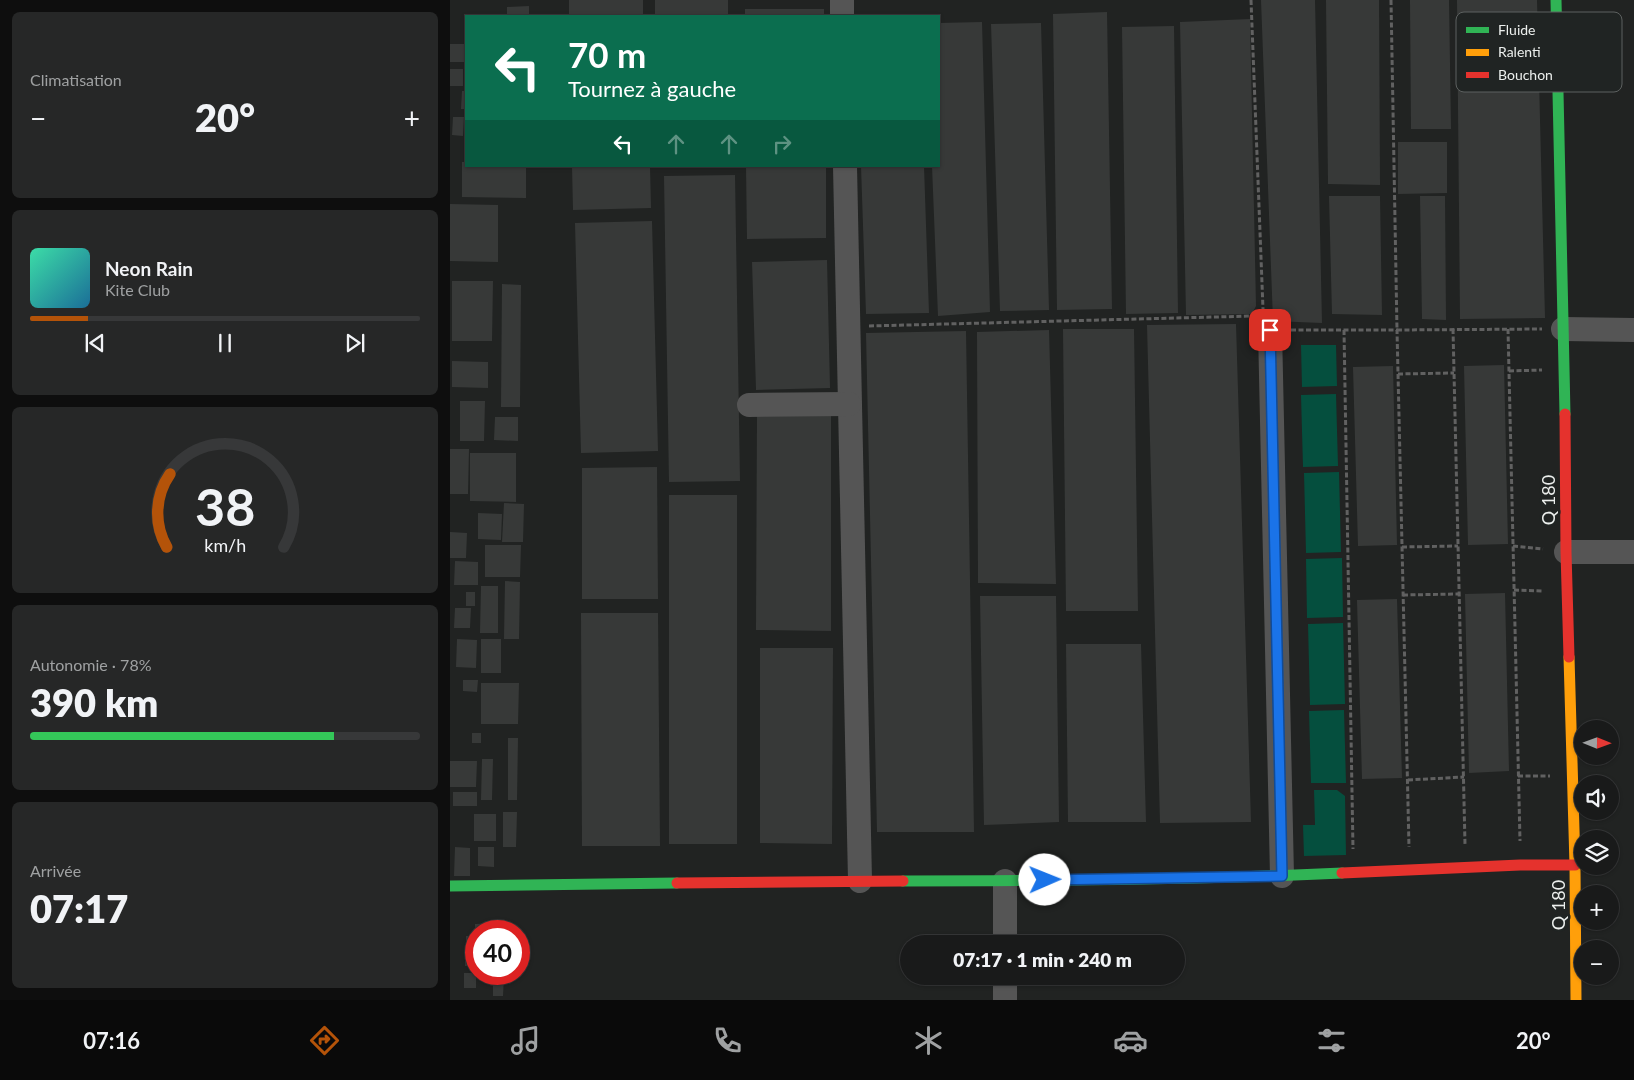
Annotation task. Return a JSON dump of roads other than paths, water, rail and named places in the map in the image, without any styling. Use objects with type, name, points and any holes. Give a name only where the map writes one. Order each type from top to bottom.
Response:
[{"type":"street","points":[[842,0],[842,15]]},
{"type":"street","name":"Q 180","points":[[1558,92],[1565,370],[1566,552],[1574,830]]},
{"type":"street","points":[[845,167],[860,881]]},
{"type":"street","points":[[1267,323],[1282,876]]},
{"type":"street","points":[[1563,329],[1634,330]]},
{"type":"street","points":[[749,404],[849,404]]},
{"type":"street","points":[[1566,552],[1634,552]]},
{"type":"street","points":[[450,886],[1005,881],[1282,876],[1466,867],[1574,865]]},
{"type":"street","name":"Q 180","points":[[1575,875],[1576,1000]]},
{"type":"street","points":[[1005,881],[1005,935]]},
{"type":"street","points":[[1005,985],[1005,1000]]}]
